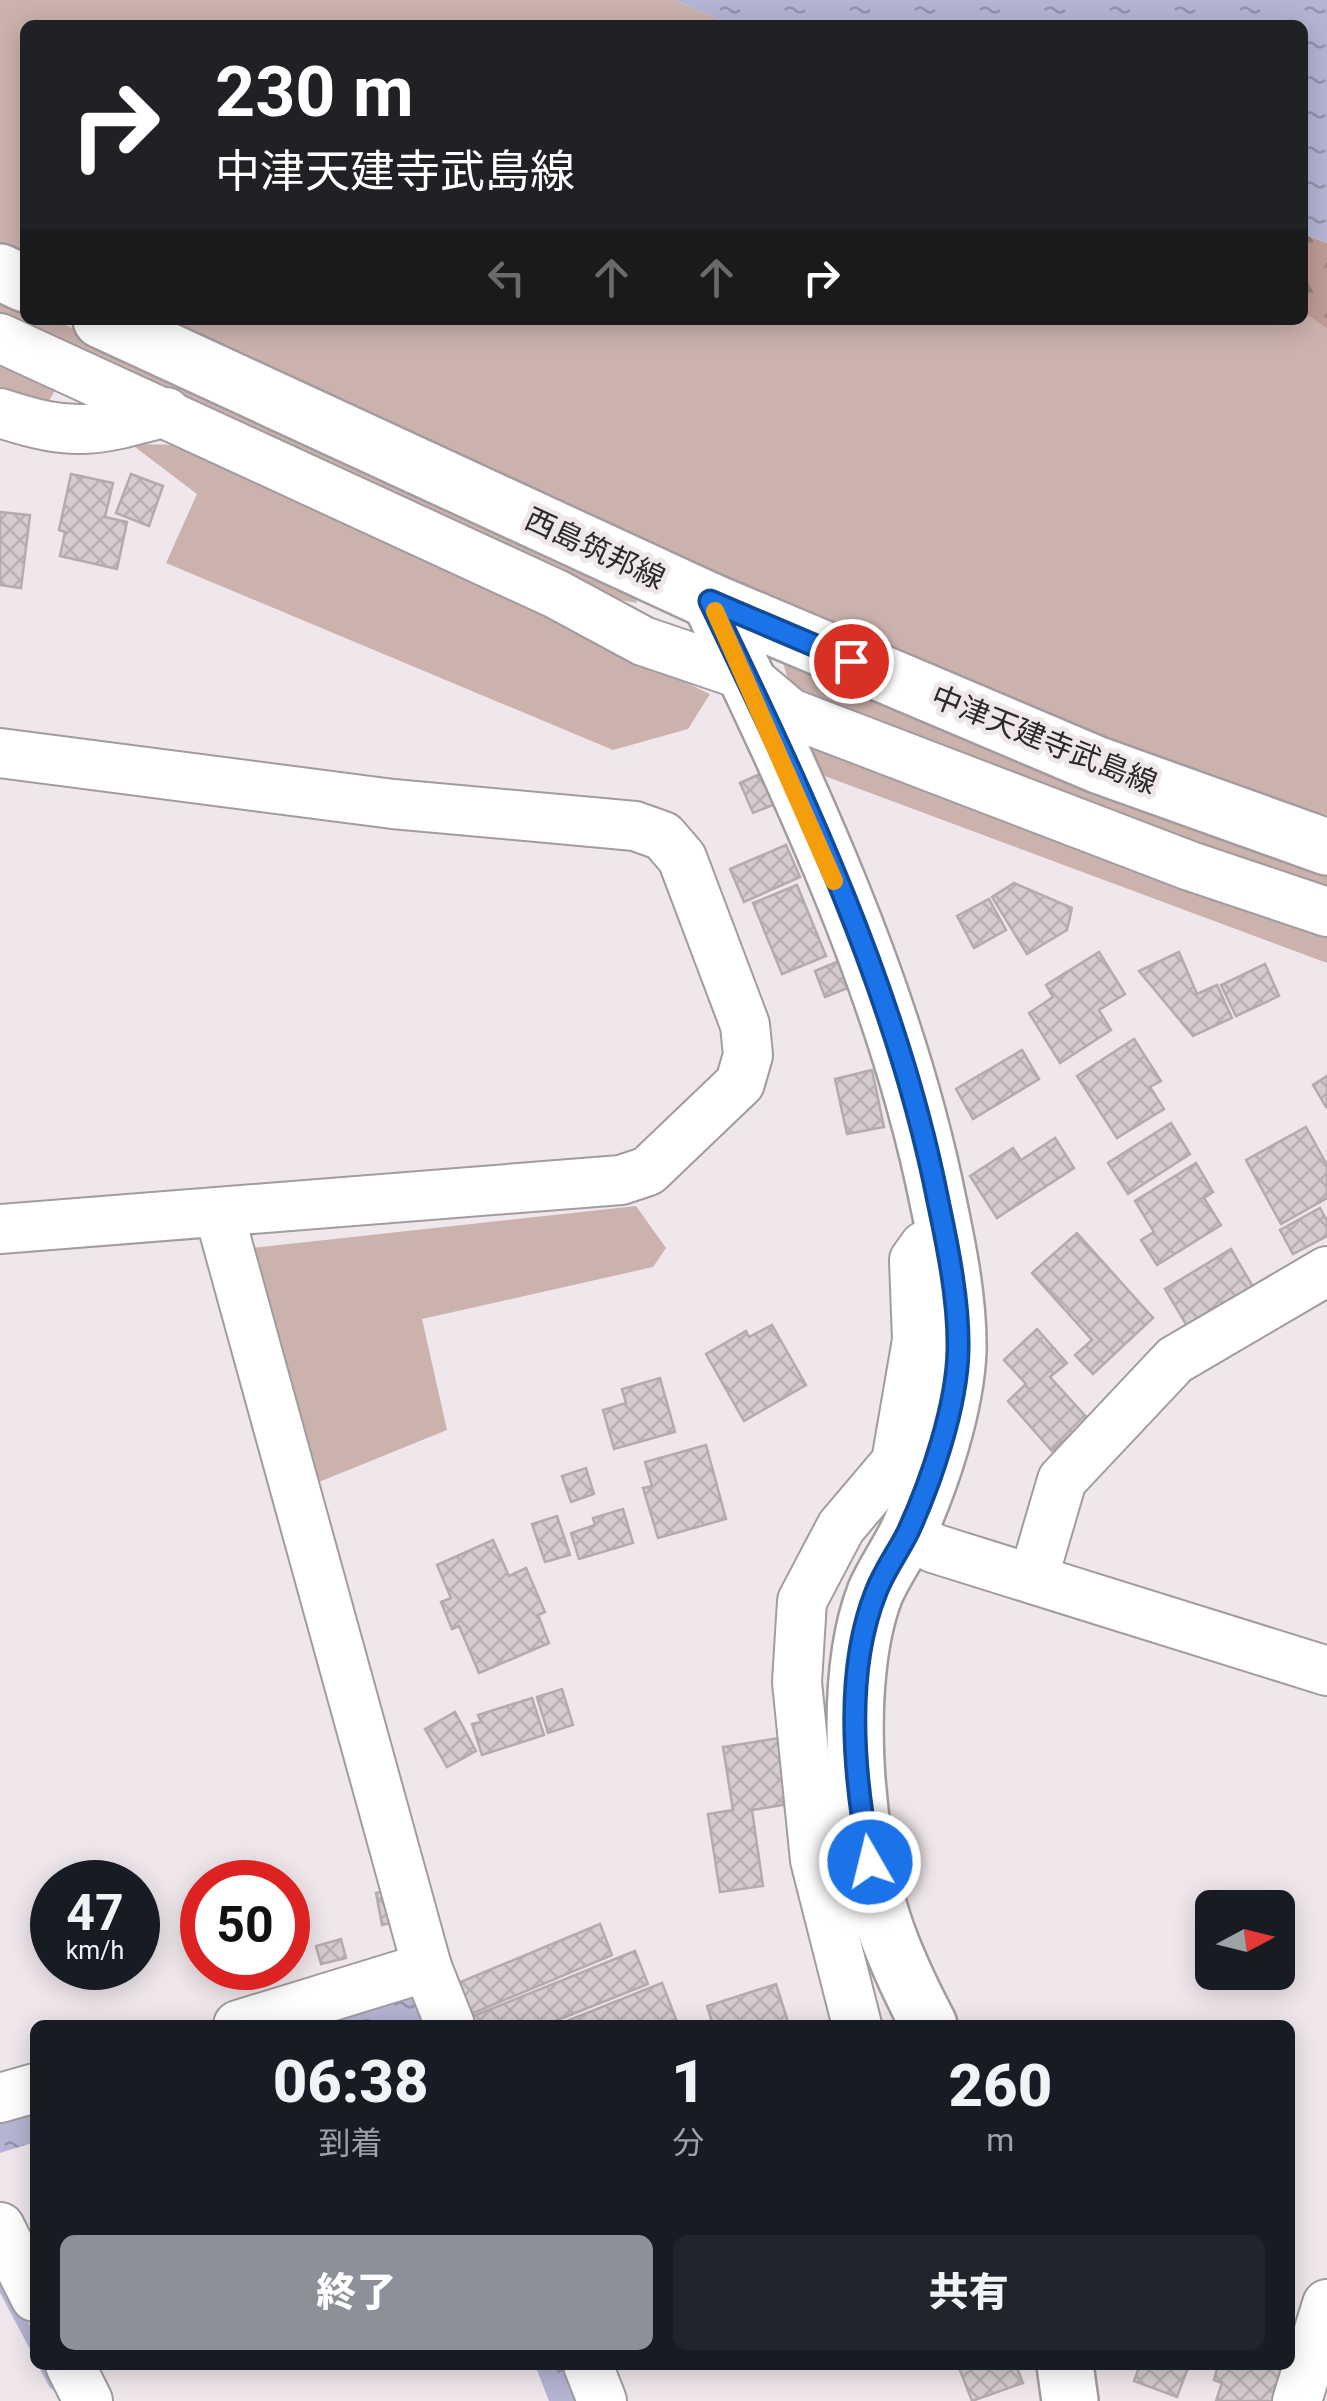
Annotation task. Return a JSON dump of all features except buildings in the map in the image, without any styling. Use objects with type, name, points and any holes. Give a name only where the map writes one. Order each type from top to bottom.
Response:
[{"type":"main road","name":"西島筑邦線","points":[[112,325],[710,601]]},
{"type":"main road","points":[[710,601],[870,964],[904,1062],[946,1241],[958,1352],[941,1444],[908,1530],[875,1593],[860,1653],[856,1734],[864,1833],[881,1918],[926,2020]]},
{"type":"main road","name":"中津天建寺武島線","points":[[710,601],[1098,765],[1327,847]]},
{"type":"street","points":[[0,338],[556,594],[643,641],[746,676],[790,713],[1190,866],[1327,912]]},
{"type":"street","points":[[0,413],[36,425],[94,432],[166,412]]},
{"type":"street","points":[[0,752],[393,804],[635,826],[663,836],[682,858],[745,1025],[748,1056],[740,1083],[648,1172],[620,1180],[0,1229]]},
{"type":"street","points":[[219,1213],[427,1967],[448,2020]]},
{"type":"street","points":[[855,2020],[815,1860],[796,1682],[802,1601],[841,1528],[896,1462],[917,1340],[914,1260],[924,1246],[946,1241]]},
{"type":"street","points":[[1033,1579],[1062,1480],[1175,1360],[1327,1272]]},
{"type":"street","points":[[908,1530],[934,1548],[1327,1671]]},
{"type":"street","points":[[254,2020],[427,1967]]},
{"type":"street","points":[[0,2098],[30,2089]]},
{"type":"street","points":[[0,2226],[30,2287]]},
{"type":"street","points":[[1298,2401],[1327,2304]]},
{"type":"street","points":[[72,2370],[88,2401]]},
{"type":"street","points":[[590,2370],[602,2401]]},
{"type":"shaded area","points":[[0,0],[675,0],[720,20],[20,20],[20,257],[0,247]]},
{"type":"shaded area","points":[[0,295],[20,304],[20,325],[66,325],[634,588],[637,603],[572,591],[0,323]]},
{"type":"shaded area","points":[[1308,316],[1327,329],[1327,815],[1098,739],[341,407],[166,325],[1308,325]]},
{"type":"shaded area","points":[[0,352],[61,379],[48,403],[0,392]]},
{"type":"shaded area","points":[[131,444],[185,445],[710,694],[688,729],[613,750],[166,563],[197,494]]},
{"type":"shaded area","points":[[781,656],[1327,871],[1327,893],[793,697]]},
{"type":"shaded area","points":[[799,730],[1327,927],[1327,963],[822,775]]},
{"type":"shaded area","points":[[636,1206],[666,1248],[653,1267],[422,1319],[447,1430],[309,1486],[242,1249]]},
{"type":"green space","points":[[1308,236],[1327,243],[1327,329],[1308,316]]},
{"type":"water","points":[[675,0],[1327,0],[1327,243],[1308,236],[1308,20],[720,20]]},
{"type":"water","points":[[420,1994],[430,2020],[334,2020]]},
{"type":"water","points":[[30,2112],[30,2144],[0,2153],[0,2121]]},
{"type":"water","points":[[537,2370],[567,2370],[580,2401],[549,2401]]},
{"type":"waterway","points":[[0,2281],[30,2338]]},
{"type":"waterway","points":[[47,2370],[54,2384]]},
{"type":"slow traffic","points":[[715,611],[834,881]]},
{"type":"route","points":[[851,661],[710,601],[870,964],[904,1062],[946,1241],[958,1352],[941,1444],[908,1530],[875,1593],[860,1653],[856,1734],[870,1862]]}]
